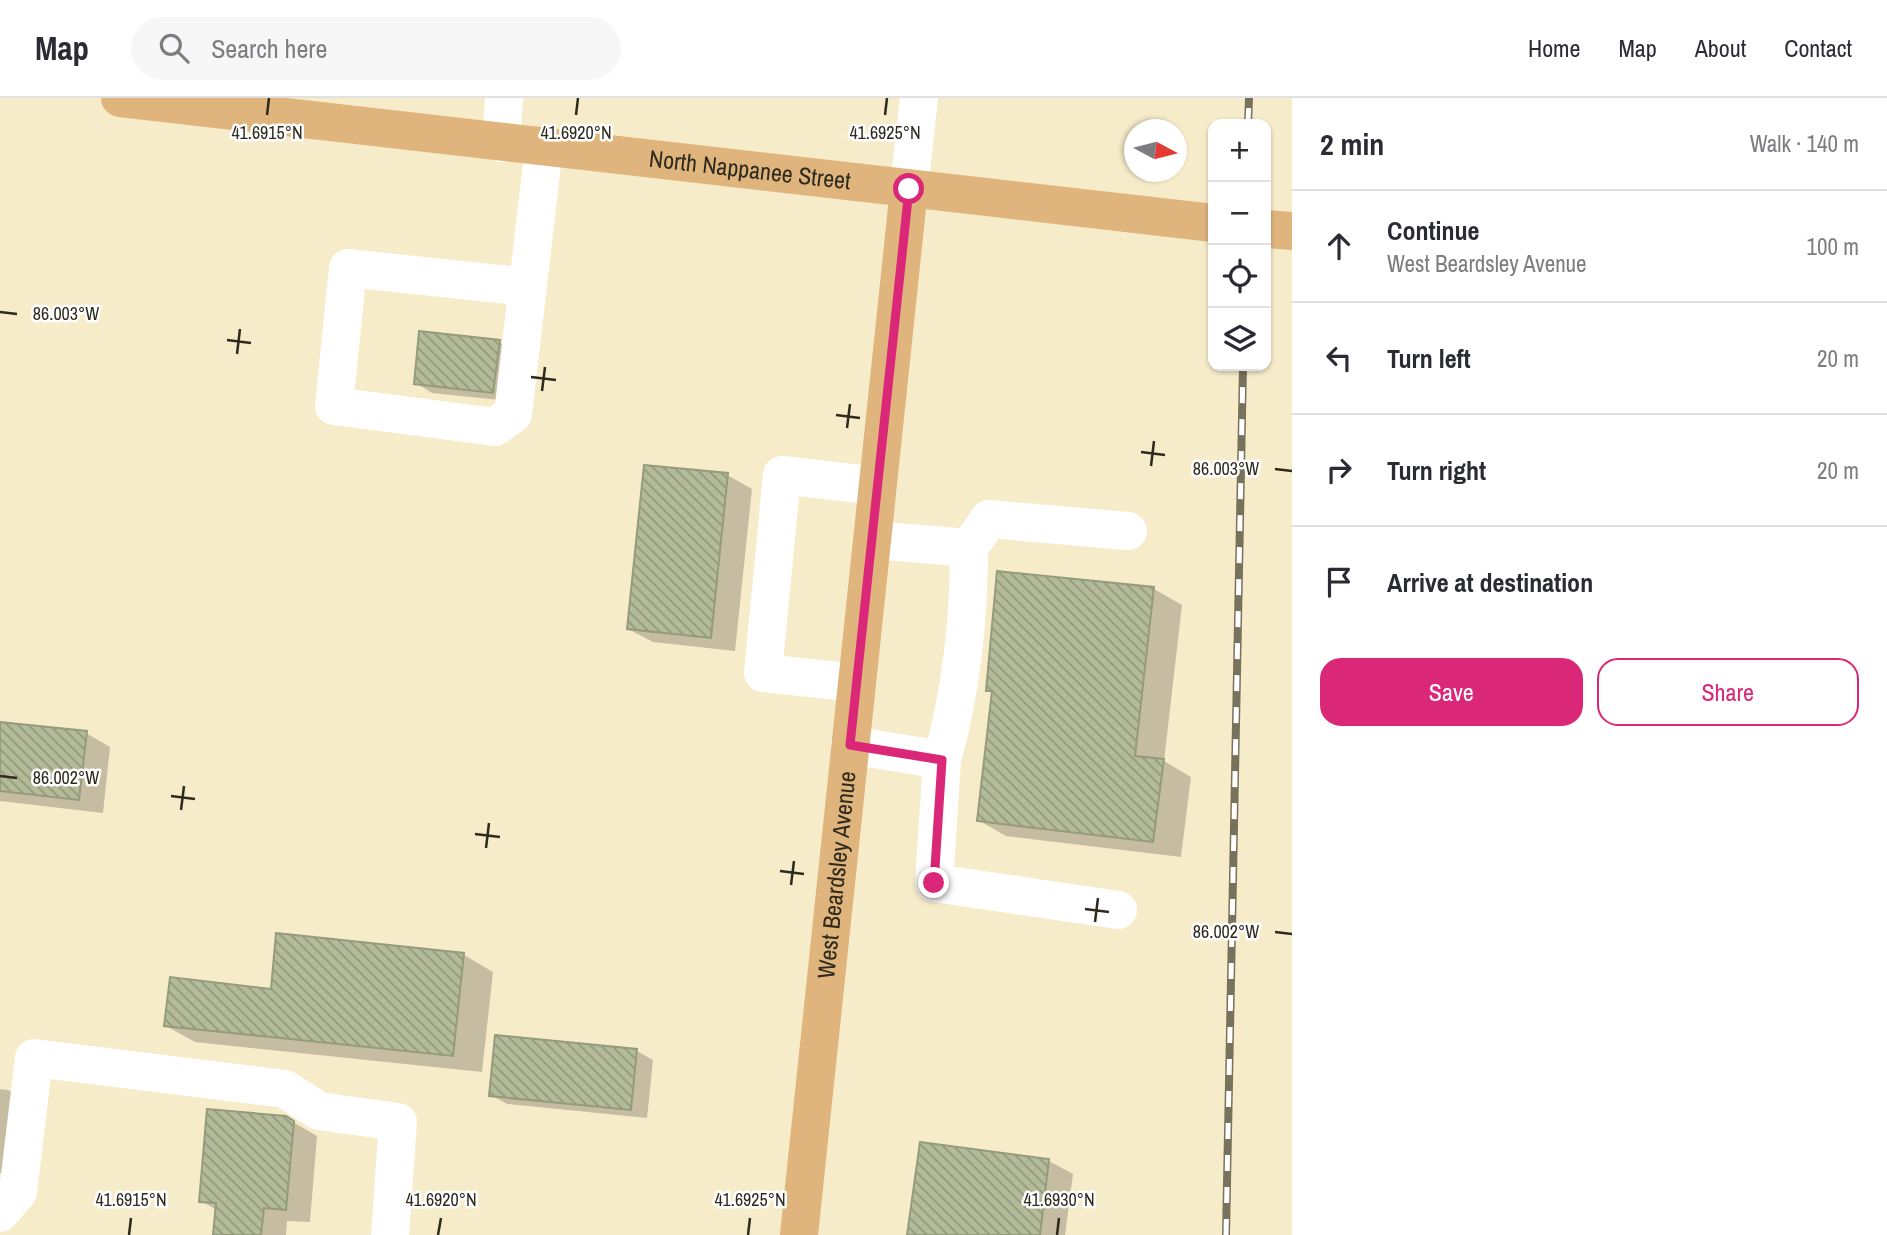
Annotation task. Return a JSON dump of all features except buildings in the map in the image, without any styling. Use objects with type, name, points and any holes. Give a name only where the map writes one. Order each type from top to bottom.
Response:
[{"type":"main road","name":"North Nappanee Street","points":[[120,98],[1208,222]]},
{"type":"main road","name":"West Beardsley Avenue","points":[[799,1235],[909,189]]},
{"type":"main road","points":[[1271,229],[1292,231]]},
{"type":"street","points":[[501,143],[504,98]]},
{"type":"street","name":"West Beardsley Avenue","points":[[909,189],[919,98]]},
{"type":"street","points":[[528,287],[348,268],[334,406],[495,426],[513,414],[528,287],[544,147]]},
{"type":"street","points":[[858,683],[763,673],[782,475],[878,486]]},
{"type":"street","points":[[1118,910],[934,883],[942,760],[953,722],[969,605],[969,548],[989,519],[1128,531]]},
{"type":"street","points":[[873,540],[969,548]]},
{"type":"street","points":[[850,745],[942,760]]},
{"type":"street","points":[[0,1213],[18,1192],[34,1058],[285,1088],[320,1111],[398,1122],[390,1235]]},
{"type":"railway","points":[[1248,119],[1249,98]]},
{"type":"railway","points":[[1226,1235],[1243,371]]},
{"type":"route","points":[[909,189],[850,745],[942,760],[934,883]]}]
